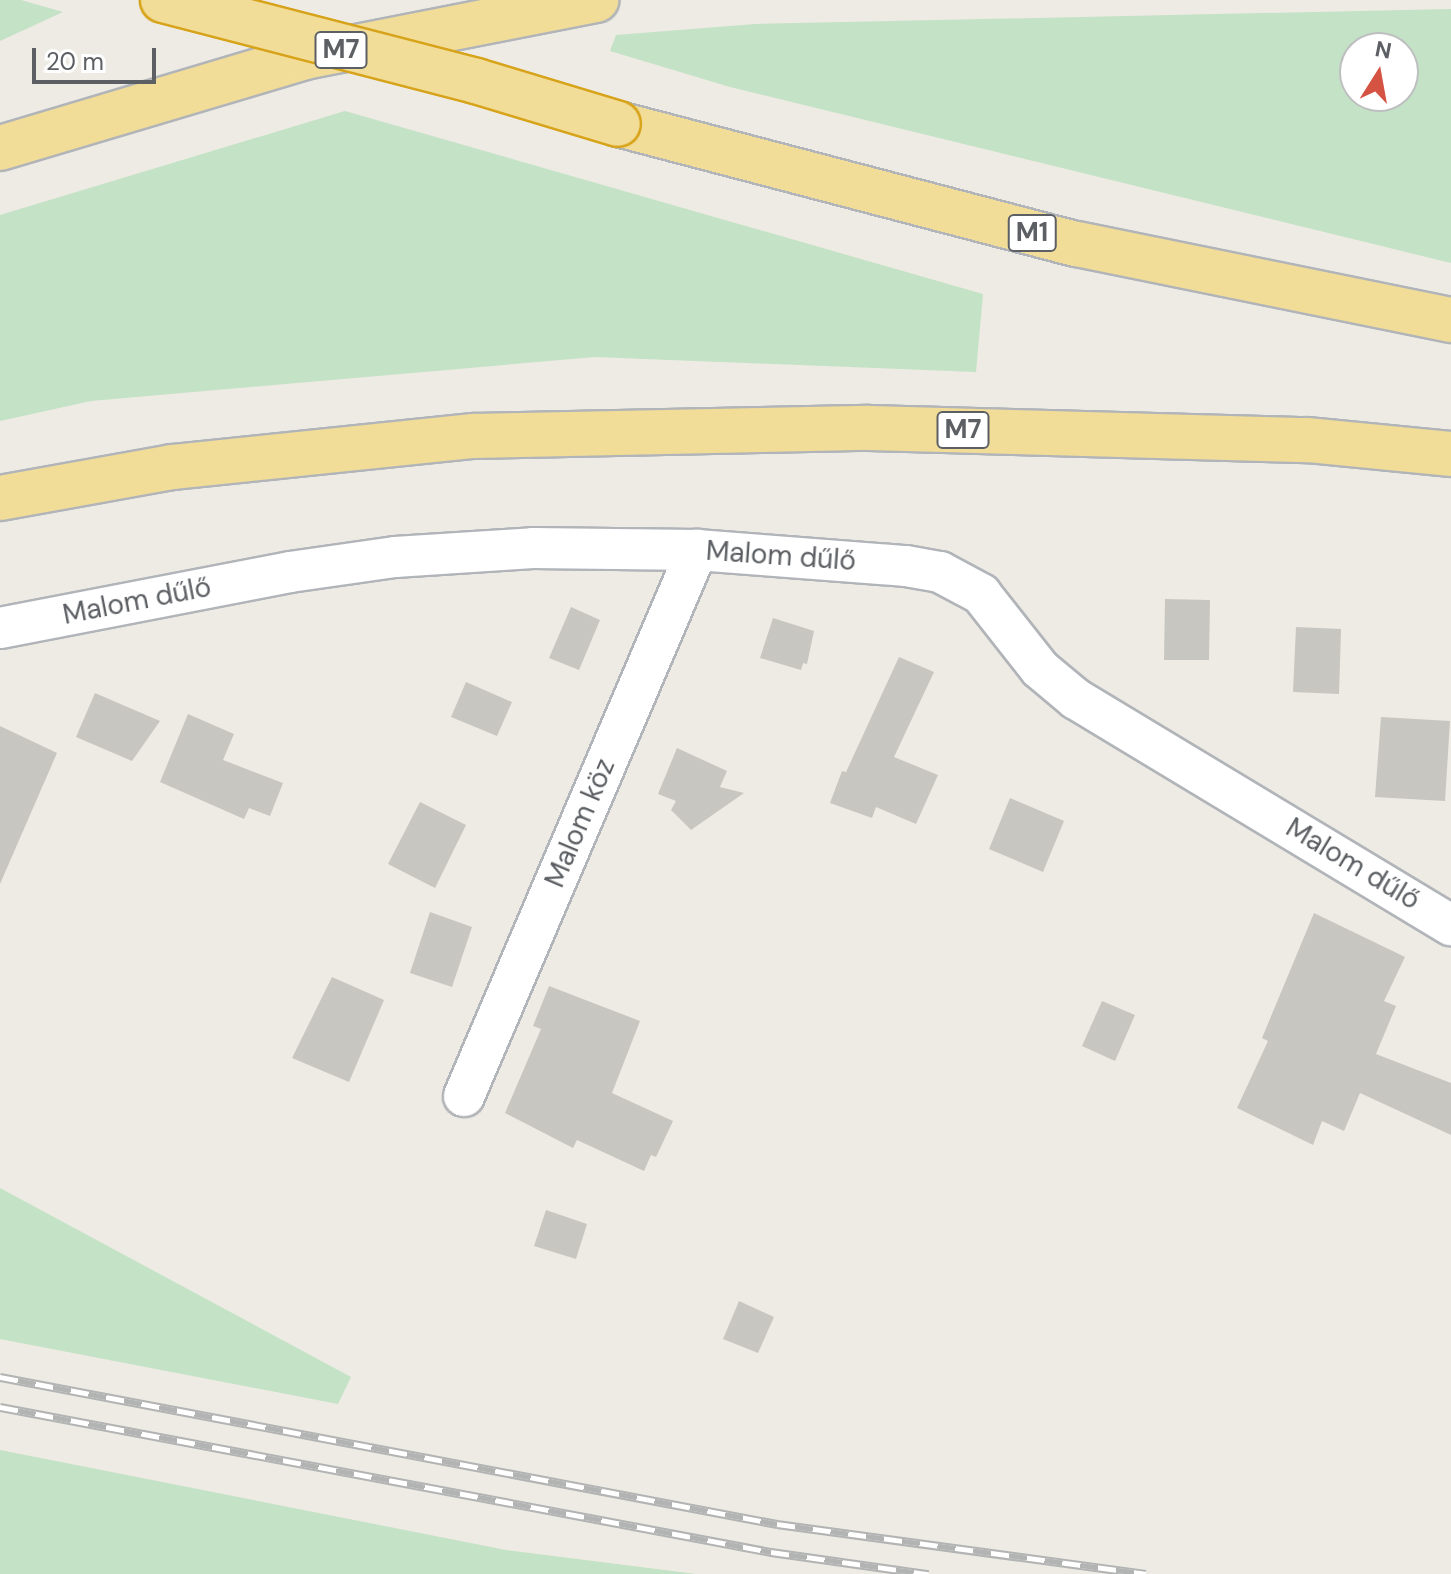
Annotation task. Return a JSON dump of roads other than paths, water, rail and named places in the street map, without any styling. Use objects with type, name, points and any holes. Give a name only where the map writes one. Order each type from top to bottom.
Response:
[{"type":"highway","name":"M1","points":[[163,0],[476,81],[618,124],[1077,244],[1451,320]]},
{"type":"highway","name":"M7","points":[[0,148],[305,57],[596,0]]},
{"type":"highway","name":"M7","points":[[0,498],[172,467],[473,436],[869,428],[1308,440],[1451,454]]},
{"type":"street","name":"Malom dűlő","points":[[0,628],[290,572],[395,557],[533,548],[697,550],[906,566],[953,576],[981,594],[1040,669],[1076,699],[1451,925]]},
{"type":"street","name":"Malom köz","points":[[464,1096],[697,550]]},
{"type":"railway","points":[[0,1377],[777,1524],[1146,1574]]},
{"type":"railway","points":[[0,1407],[771,1552],[928,1574]]}]
